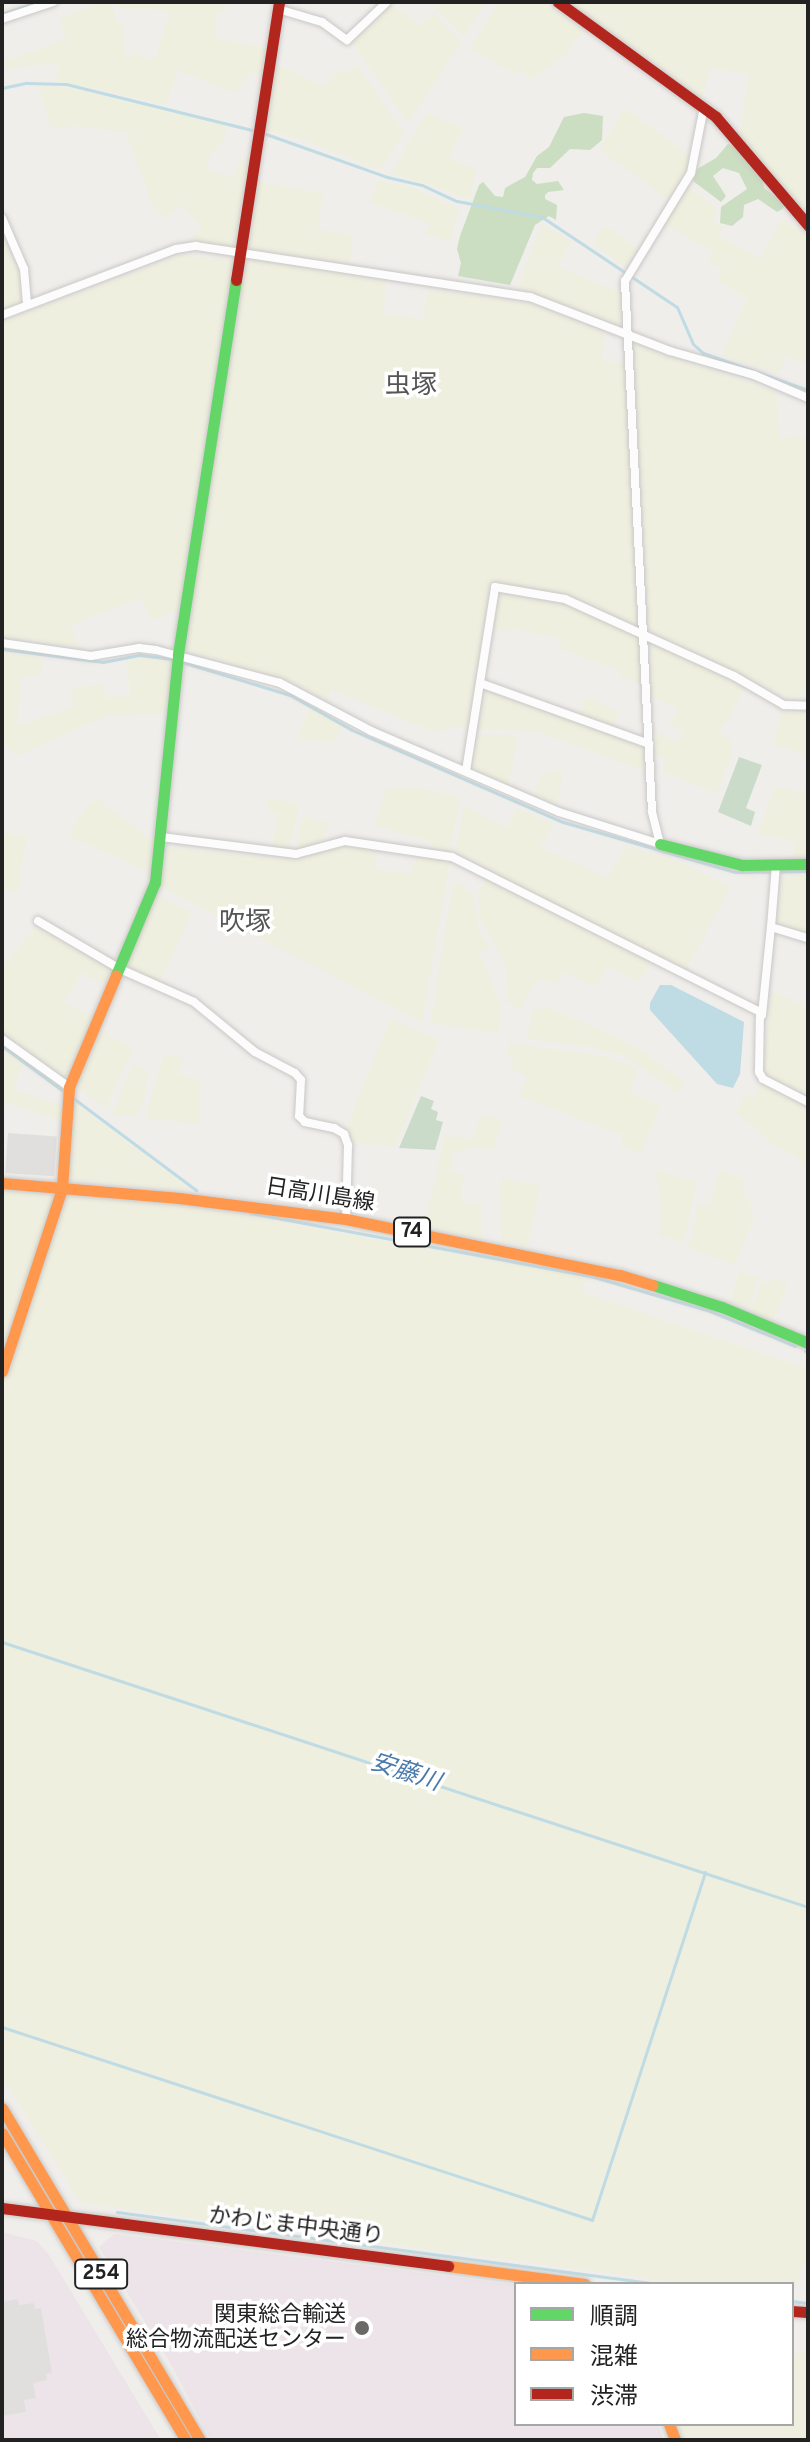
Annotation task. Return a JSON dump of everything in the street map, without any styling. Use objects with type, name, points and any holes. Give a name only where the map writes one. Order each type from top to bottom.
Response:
[{"type":"main road","points":[[558,2],[704,107],[808,225]]},
{"type":"main road","points":[[2,1371],[62,1188],[69,1087],[155,882],[178,654],[279,5]]},
{"type":"main road","points":[[660,844],[715,861],[808,864]]},
{"type":"main road","name":"日高川島線","points":[[2,1183],[279,1208],[346,1219],[620,1275],[722,1307],[808,1343]]},
{"type":"main road","name":"254","points":[[2,2108],[200,2440]]},
{"type":"main road","name":"254","points":[[2,2133],[186,2440]]},
{"type":"main road","name":"かわじま中央通り","points":[[2,2208],[570,2282]]},
{"type":"street","points":[[279,5],[322,22],[347,40],[387,2]]},
{"type":"street","points":[[2,19],[50,3]]},
{"type":"street","points":[[660,844],[652,819],[626,276],[691,173],[704,107]]},
{"type":"street","points":[[2,218],[24,269],[27,305]]},
{"type":"street","points":[[2,315],[176,249],[196,246],[530,297],[627,335],[754,375],[808,398]]},
{"type":"street","points":[[466,771],[495,587],[565,599],[734,676],[784,705],[807,704]]},
{"type":"street","points":[[2,643],[91,656],[139,648],[178,654],[293,688],[371,731],[559,812],[660,844]]},
{"type":"street","points":[[480,683],[649,744]]},
{"type":"street","points":[[161,837],[296,854],[345,841],[452,857],[762,1015]]},
{"type":"street","points":[[776,865],[759,1072],[763,1079],[808,1102]]},
{"type":"street","points":[[38,921],[120,969],[194,1002],[255,1052],[295,1073],[301,1080],[299,1116],[305,1122],[334,1128],[344,1134],[348,1145],[346,1219]]},
{"type":"street","points":[[771,927],[808,938]]},
{"type":"street","points":[[2,1039],[69,1087]]},
{"type":"shaded area","points":[[8,1133],[57,1136],[54,1176],[5,1173]]},
{"type":"shaded area","points":[[2,2232],[37,2241],[49,2255],[161,2440],[2,2440]]},
{"type":"shaded area","points":[[114,2234],[514,2285],[514,2426],[659,2426],[664,2440],[211,2440],[169,2361],[99,2247]]},
{"type":"shaded area","points":[[18,2299],[19,2305],[34,2303],[35,2309],[41,2308],[52,2373],[46,2374],[47,2380],[33,2383],[36,2398],[24,2400],[26,2412],[2,2416],[2,2302]]},
{"type":"green space","points":[[111,2],[117,21],[124,21],[125,57],[131,57],[132,52],[155,60],[170,11],[119,8],[116,2],[224,2],[226,10],[215,15],[215,38],[267,48],[262,74],[249,73],[235,93],[177,70],[166,105],[55,80],[59,69],[55,64],[2,68],[2,62],[66,39],[60,18]]},
{"type":"green space","points":[[442,2],[486,2],[465,37],[435,9]]},
{"type":"green space","points":[[499,2],[544,2],[584,31],[565,55],[531,80],[520,70],[514,74],[470,48]]},
{"type":"green space","points":[[569,2],[808,2],[808,214],[740,135],[748,74],[709,68],[703,98]]},
{"type":"green space","points":[[391,3],[419,26],[434,14],[461,42],[408,123],[351,40]]},
{"type":"green space","points":[[275,63],[324,87],[339,71],[350,72],[357,65],[404,133],[380,170],[304,140],[264,130]]},
{"type":"green space","points":[[39,86],[69,87],[228,126],[223,142],[211,153],[206,169],[233,178],[241,159],[250,161],[235,247],[198,242],[192,236],[202,226],[180,205],[166,218],[152,205],[126,132],[77,126],[51,129]]},
{"type":"green space","points":[[625,108],[690,156],[687,171],[668,200],[599,149]]},
{"type":"green space","points":[[427,113],[463,128],[449,159],[476,169],[470,199],[391,173]]},
{"type":"green space","points":[[584,113],[603,116],[602,140],[590,150],[570,149],[550,168],[537,168],[533,173],[532,180],[537,184],[558,181],[564,190],[545,195],[545,199],[557,205],[556,220],[549,216],[535,225],[510,285],[458,276],[460,236],[479,185],[483,182],[495,196],[503,197],[505,188],[525,177],[537,156],[549,147],[564,117]]},
{"type":"green space","points":[[728,144],[736,146],[763,180],[764,188],[782,202],[785,206],[781,210],[777,212],[758,199],[744,205],[743,217],[732,226],[720,223],[721,207],[747,189],[739,173],[723,168],[713,176],[726,196],[721,202],[693,181],[697,169],[716,158]]},
{"type":"green space","points":[[379,180],[415,189],[459,208],[450,241],[426,235],[429,223],[370,203]]},
{"type":"green space","points":[[257,181],[323,193],[318,229],[354,235],[349,264],[246,248]]},
{"type":"green space","points":[[688,187],[718,209],[712,220],[724,227],[719,236],[760,259],[782,219],[808,236],[808,365],[786,356],[779,373],[722,356],[747,298],[718,281],[723,270],[708,261],[713,252],[664,224]]},
{"type":"green space","points":[[542,224],[572,241],[557,267],[622,293],[622,323],[619,325],[517,288]]},
{"type":"green space","points":[[605,225],[638,249],[625,267],[592,243]]},
{"type":"green space","points":[[2,231],[21,273],[21,304],[2,311]]},
{"type":"green space","points":[[181,255],[233,260],[179,610],[151,620],[141,598],[70,626],[79,647],[2,636],[2,322]]},
{"type":"green space","points":[[245,258],[386,281],[383,313],[423,320],[428,289],[528,304],[605,332],[602,361],[625,364],[639,622],[635,625],[565,594],[490,584],[470,727],[459,726],[434,732],[330,689],[328,701],[289,681],[185,651]]},
{"type":"green space","points":[[632,344],[776,391],[780,438],[808,437],[808,682],[805,691],[793,699],[649,631]]},
{"type":"green space","points":[[497,595],[566,604],[640,637],[642,685],[620,676],[621,671],[560,649],[561,639],[509,628],[508,633],[493,627]]},
{"type":"green space","points":[[651,642],[744,687],[730,718],[720,728],[721,734],[732,741],[731,757],[717,793],[662,772],[666,759],[656,755],[655,732],[678,742],[683,731],[670,725],[677,708],[652,697]]},
{"type":"green space","points":[[2,652],[41,658],[42,674],[20,678],[18,725],[75,707],[70,689],[103,684],[106,698],[130,695],[126,661],[143,658],[172,661],[167,714],[108,715],[18,755],[2,744]]},
{"type":"green space","points":[[488,689],[644,748],[647,772],[536,731],[479,729],[484,692]]},
{"type":"green space","points":[[584,696],[619,712],[614,727],[580,715]]},
{"type":"green space","points":[[309,708],[342,727],[334,742],[298,738]]},
{"type":"green space","points":[[782,711],[808,715],[808,755],[773,745]]},
{"type":"green space","points":[[478,734],[517,736],[509,785],[472,767]]},
{"type":"green space","points":[[739,757],[762,765],[746,808],[755,812],[751,826],[718,812]]},
{"type":"green space","points":[[551,769],[563,773],[557,805],[534,796],[542,774],[548,775]]},
{"type":"green space","points":[[808,776],[808,859],[793,860],[795,842],[757,833],[776,786],[802,793]]},
{"type":"green space","points":[[387,787],[418,788],[461,797],[449,852],[433,850],[430,841],[374,825]]},
{"type":"green space","points":[[269,797],[300,804],[288,850],[271,848],[278,815],[267,808]]},
{"type":"green space","points":[[97,799],[154,842],[150,873],[68,835],[90,803]]},
{"type":"green space","points":[[464,806],[507,828],[517,809],[554,823],[540,847],[608,878],[626,846],[682,863],[730,887],[686,971],[455,853]]},
{"type":"green space","points":[[303,816],[329,823],[321,843],[300,850],[297,843]]},
{"type":"green space","points":[[2,833],[27,836],[17,893],[2,888]]},
{"type":"green space","points":[[348,845],[377,850],[375,869],[411,874],[416,857],[450,861],[422,1022],[159,886],[166,847],[291,860]]},
{"type":"green space","points":[[808,875],[808,933],[786,928],[776,921],[781,878]]},
{"type":"green space","points":[[485,878],[650,963],[639,982],[607,966],[596,987],[563,972],[557,984],[538,979],[520,1009],[507,1002],[506,967],[481,920],[478,894]]},
{"type":"green space","points":[[458,883],[473,895],[480,933],[490,946],[480,954],[501,1005],[498,1034],[430,1023],[453,884]]},
{"type":"green space","points":[[156,895],[192,912],[160,982],[123,965]]},
{"type":"green space","points":[[37,925],[112,969],[106,986],[82,973],[64,1003],[92,1017],[69,1075],[64,1077],[2,1032],[2,968]]},
{"type":"green space","points":[[771,990],[808,1008],[808,1096],[768,1075],[764,1067]]},
{"type":"green space","points":[[550,1008],[632,1044],[684,1081],[679,1093],[624,1056],[592,1047],[527,1039],[532,1010]]},
{"type":"green space","points":[[390,1019],[439,1040],[395,1147],[352,1142],[347,1130],[349,1120]]},
{"type":"green space","points":[[98,1029],[133,1049],[106,1109],[75,1086]]},
{"type":"green space","points":[[510,1043],[605,1056],[635,1068],[638,1072],[630,1091],[660,1106],[641,1154],[620,1146],[623,1135],[520,1097],[527,1077],[510,1067],[514,1058],[506,1055]]},
{"type":"green space","points":[[2,1049],[22,1063],[14,1090],[62,1105],[61,1121],[2,1102]]},
{"type":"green space","points":[[164,1053],[184,1059],[178,1075],[199,1080],[199,1124],[145,1118]]},
{"type":"green space","points":[[133,1065],[148,1070],[144,1099],[137,1116],[111,1115]]},
{"type":"green space","points":[[761,1083],[808,1107],[808,1172],[795,1156],[771,1143],[736,1111],[745,1094],[753,1098]]},
{"type":"green space","points":[[421,1096],[434,1101],[431,1109],[438,1112],[436,1120],[443,1122],[435,1150],[399,1148]]},
{"type":"green space","points":[[72,1101],[188,1188],[188,1191],[68,1180]]},
{"type":"green space","points":[[482,1115],[502,1120],[494,1150],[465,1147],[464,1152],[454,1151],[450,1171],[463,1174],[462,1202],[481,1203],[482,1238],[424,1228],[445,1135],[472,1139]]},
{"type":"green space","points":[[656,1170],[697,1182],[684,1242],[659,1236],[661,1215]]},
{"type":"green space","points":[[720,1170],[744,1179],[744,1195],[750,1201],[754,1219],[734,1265],[688,1248],[698,1204],[709,1206]]},
{"type":"green space","points":[[500,1179],[541,1185],[527,1247],[501,1241]]},
{"type":"green space","points":[[2,1191],[185,1205],[585,1277],[581,1292],[808,1369],[808,2251],[794,2291],[794,2282],[675,2282],[81,2203],[2,2077]]},
{"type":"green space","points":[[739,1271],[758,1276],[750,1307],[731,1302]]},
{"type":"green space","points":[[773,1277],[788,1283],[774,1320],[751,1311],[762,1281],[770,1284]]},
{"type":"green space","points":[[808,2352],[808,2440],[683,2440],[678,2426],[794,2426],[794,2354]]},
{"type":"water","points":[[660,985],[671,985],[744,1022],[740,1074],[733,1088],[717,1084],[650,1010],[650,1003]]},
{"type":"waterway","points":[[2,14],[37,2]]},
{"type":"waterway","points":[[2,88],[26,83],[66,84],[256,131]]},
{"type":"waterway","points":[[263,133],[387,177],[422,185],[457,201],[542,217],[677,307],[693,344],[703,353],[808,390]]},
{"type":"waterway","points":[[2,649],[103,662],[140,655],[172,659],[290,695],[352,730],[563,822],[735,872],[808,871]]},
{"type":"waterway","points":[[2,1046],[67,1094]]},
{"type":"waterway","points":[[73,1098],[196,1190]]},
{"type":"waterway","points":[[250,1213],[594,1277],[710,1311],[795,1346]]},
{"type":"waterway","name":"安藤川","points":[[2,1642],[808,1907]]},
{"type":"waterway","points":[[2,2027],[592,2220],[705,1872]]},
{"type":"waterway","points":[[117,2212],[643,2282]]},
{"type":"waterway","points":[[794,2301],[808,2303]]},
{"type":"traffic: fast","points":[[116,975],[155,882],[178,654],[236,280]]},
{"type":"traffic: fast","points":[[660,844],[742,865],[808,864]]},
{"type":"traffic: fast","points":[[653,1285],[722,1307],[808,1343]]},
{"type":"traffic: slow","points":[[2,1371],[62,1188],[69,1087],[116,975]]},
{"type":"traffic: slow","points":[[2,1183],[179,1198],[346,1219],[620,1275],[653,1285]]},
{"type":"traffic: slow","points":[[2,2108],[200,2440]]},
{"type":"traffic: slow","points":[[2,2133],[186,2440]]},
{"type":"traffic: slow","points":[[448,2266],[570,2282]]},
{"type":"traffic: slow","points":[[670,2426],[675,2440]]},
{"type":"traffic: jam","points":[[236,280],[279,2]]},
{"type":"traffic: jam","points":[[558,2],[716,117],[808,225]]},
{"type":"traffic: jam","points":[[2,2208],[448,2266]]},
{"type":"traffic: jam","points":[[794,2311],[808,2312]]},
{"type":"place","name":"関東総合輸送 総合物流配送センター","points":[[362,2328]]},
{"type":"district","name":"虫塚","points":[[411,387]]},
{"type":"district","name":"吹塚","points":[[245,924]]}]
